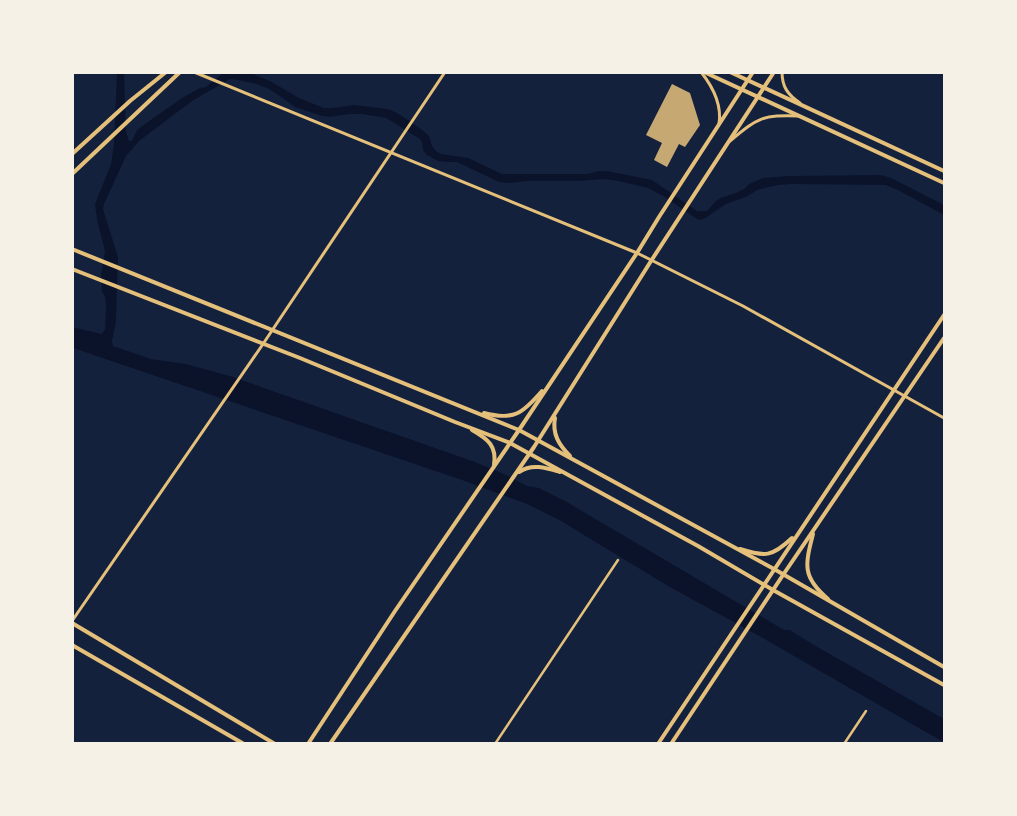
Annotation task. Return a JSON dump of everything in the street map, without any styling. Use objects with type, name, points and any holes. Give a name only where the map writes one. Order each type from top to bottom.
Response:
[{"type":"main road","points":[[72,154],[166,72]]},
{"type":"main road","points":[[72,174],[180,72]]},
{"type":"main road","points":[[702,72],[944,183]]},
{"type":"main road","points":[[730,72],[944,171]]},
{"type":"main road","points":[[308,744],[395,611],[637,253],[753,72]]},
{"type":"main road","points":[[330,744],[530,454],[651,261],[774,72]]},
{"type":"main road","points":[[72,250],[519,430],[774,569],[944,667]]},
{"type":"main road","points":[[72,269],[510,443],[698,546],[944,685]]},
{"type":"main road","points":[[658,744],[944,315]]},
{"type":"main road","points":[[671,744],[944,338]]},
{"type":"main road","points":[[471,410],[500,416],[518,414],[532,404],[552,380]]},
{"type":"main road","points":[[556,414],[554,426],[558,442],[576,461]]},
{"type":"main road","points":[[464,425],[483,437],[492,446],[494,453],[493,467]]},
{"type":"main road","points":[[515,476],[524,469],[536,467],[568,475]]},
{"type":"main road","points":[[814,531],[806,564],[808,572],[817,589],[836,605]]},
{"type":"main road","points":[[731,546],[765,554],[783,547],[798,532]]},
{"type":"main road","points":[[72,622],[275,744]]},
{"type":"main road","points":[[72,645],[244,744]]},
{"type":"street","points":[[194,72],[637,253],[741,306],[944,418]]},
{"type":"street","points":[[72,622],[263,344],[445,72]]},
{"type":"street","points":[[702,72],[718,100],[720,110],[718,126]]},
{"type":"street","points":[[782,72],[786,91],[804,106]]},
{"type":"street","points":[[730,141],[761,118],[800,116]]},
{"type":"street","points":[[495,744],[618,560]]},
{"type":"street","points":[[844,744],[866,711]]},
{"type":"water","points":[[117,73],[124,73],[126,132],[129,141],[132,141],[137,130],[145,124],[182,98],[200,88],[206,87],[223,73],[248,73],[270,81],[299,98],[324,108],[354,105],[391,110],[429,136],[432,146],[441,154],[468,158],[502,174],[587,174],[607,171],[652,180],[697,211],[707,211],[720,198],[736,193],[749,184],[763,178],[789,176],[881,175],[891,178],[944,205],[944,215],[885,185],[792,184],[757,190],[746,197],[726,204],[704,219],[699,220],[648,188],[618,181],[604,179],[499,182],[457,162],[438,161],[427,155],[423,150],[420,139],[386,118],[362,114],[322,116],[295,107],[267,88],[230,79],[192,101],[139,141],[126,156],[103,209],[118,257],[116,322],[112,341],[113,346],[151,359],[186,364],[233,377],[475,462],[527,486],[539,488],[565,501],[784,630],[790,630],[944,719],[944,742],[668,586],[561,521],[527,504],[462,480],[73,348],[72,327],[102,334],[105,329],[106,308],[101,276],[105,251],[95,204],[111,164],[114,144]]},
{"type":"building","points":[[672,84],[690,93],[700,125],[685,147],[679,144],[667,167],[654,160],[662,143],[646,135]]}]
